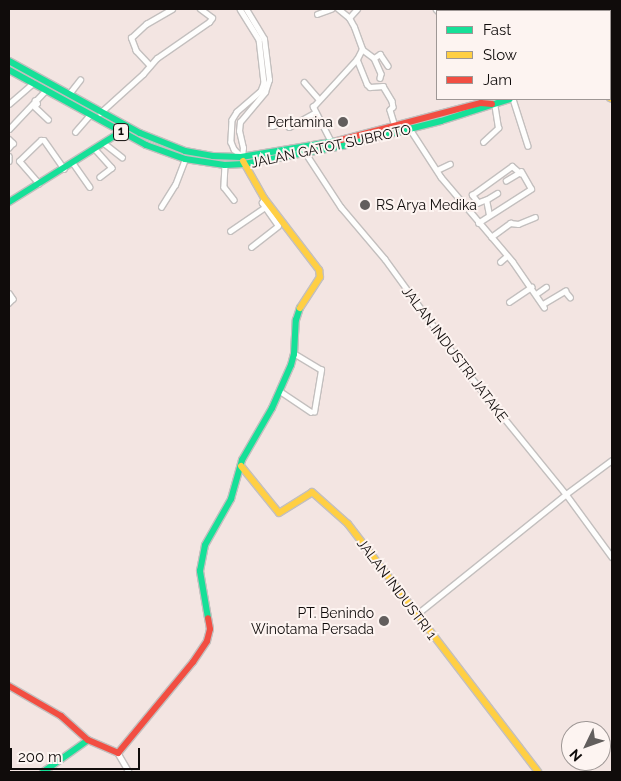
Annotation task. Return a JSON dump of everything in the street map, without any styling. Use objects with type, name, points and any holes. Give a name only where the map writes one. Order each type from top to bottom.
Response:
[{"type":"main road","name":"JALAN GATOT SUBROTO","points":[[9,62],[129,127],[185,151],[243,160],[410,129],[507,100]]},
{"type":"main road","name":"JALAN GATOT SUBROTO","points":[[9,70],[122,132],[164,152],[184,158],[225,165],[291,149],[304,150]]},
{"type":"main road","name":"JALAN GATOT SUBROTO","points":[[332,145],[477,101],[493,104]]},
{"type":"main road","points":[[10,200],[74,164],[95,148],[129,127]]},
{"type":"main road","points":[[9,686],[49,708],[88,740],[110,752],[118,753],[193,662],[207,641],[210,629],[201,585],[203,554],[213,529],[229,502],[245,454],[280,391],[294,354],[296,320],[302,305],[321,274],[264,198],[243,160]]},
{"type":"main road","name":"JALAN INDUSTRI 1","points":[[241,466],[279,513],[282,513],[309,492],[317,495],[348,524],[538,772]]},
{"type":"main road","points":[[43,772],[88,740]]},
{"type":"street","points":[[150,66],[136,51],[131,38],[146,24],[163,16],[172,9]]},
{"type":"street","points":[[75,132],[101,112],[160,56],[207,24],[212,18],[200,9]]},
{"type":"street","points":[[240,9],[261,39],[263,87],[257,96],[237,112],[232,120],[231,142],[243,160]]},
{"type":"street","points":[[243,160],[240,122],[268,86],[261,39],[246,9]]},
{"type":"street","points":[[317,14],[331,9]]},
{"type":"street","points":[[338,9],[349,18],[358,34],[362,49],[374,58],[381,74],[380,78]]},
{"type":"street","points":[[349,18],[357,9]]},
{"type":"street","points":[[332,145],[314,113],[313,107],[357,59],[362,49]]},
{"type":"street","points":[[374,58],[380,54],[388,66]]},
{"type":"street","points":[[357,59],[367,84],[370,87],[383,86],[392,101],[393,107],[390,109],[395,126]]},
{"type":"street","points":[[69,94],[80,80]]},
{"type":"street","points":[[304,82],[319,99]]},
{"type":"street","points":[[9,104],[33,84]]},
{"type":"street","points":[[611,99],[612,84]]},
{"type":"street","points":[[9,128],[45,91]]},
{"type":"street","points":[[36,100],[35,107],[48,119]]},
{"type":"street","points":[[511,100],[528,146]]},
{"type":"street","points":[[483,142],[498,128],[493,104]]},
{"type":"street","points":[[272,126],[285,122],[289,127],[314,113]]},
{"type":"street","points":[[410,129],[437,170],[507,256],[543,305],[565,291],[570,297]]},
{"type":"street","points":[[9,138],[13,143],[9,148]]},
{"type":"street","points":[[39,184],[19,160],[41,140],[44,140],[64,169]]},
{"type":"street","points":[[231,142],[241,141]]},
{"type":"street","points":[[104,143],[122,157]]},
{"type":"street","points":[[95,148],[112,168],[100,177]]},
{"type":"street","name":"JALAN INDUSTRI JATAKE","points":[[304,150],[341,207],[385,259],[470,376],[566,494],[612,557]]},
{"type":"street","points":[[9,156],[9,162]]},
{"type":"street","points":[[161,207],[175,185],[184,158]]},
{"type":"street","points":[[74,164],[90,187]]},
{"type":"street","points":[[437,170],[450,164]]},
{"type":"street","points":[[225,165],[224,187],[234,200]]},
{"type":"street","points":[[478,222],[531,190],[523,173],[520,173],[512,166],[472,195],[478,203],[497,193]]},
{"type":"street","points":[[506,181],[520,173]]},
{"type":"street","points":[[251,247],[277,227],[262,202],[264,198]]},
{"type":"street","points":[[486,200],[489,214]]},
{"type":"street","points":[[230,231],[265,207]]},
{"type":"street","points":[[490,237],[510,222],[518,224],[535,217]]},
{"type":"street","points":[[500,262],[507,256]]},
{"type":"street","points":[[509,302],[531,287]]},
{"type":"street","points":[[536,294],[546,287]]},
{"type":"street","points":[[9,293],[13,299],[9,303]]},
{"type":"street","points":[[280,391],[311,412],[314,412],[321,370],[294,354]]},
{"type":"street","points":[[416,614],[566,494],[612,460]]},
{"type":"street","points":[[118,753],[129,772]]},
{"type":"shaded area","points":[[9,9],[612,9],[612,772],[9,772]]},
{"type":"traffic: fast","points":[[9,61],[140,133],[185,151],[213,156],[241,157],[337,141]]},
{"type":"traffic: fast","points":[[9,70],[146,145],[185,159],[225,165],[244,164],[342,146],[441,121],[507,100]]},
{"type":"traffic: fast","points":[[9,202],[124,130]]},
{"type":"traffic: fast","points":[[208,618],[200,571],[205,545],[231,499],[242,460],[272,408],[291,365],[294,354],[296,320],[300,308]]},
{"type":"traffic: fast","points":[[43,772],[88,740]]},
{"type":"traffic: slow","points":[[243,161],[264,198],[319,270],[320,277],[300,308]]},
{"type":"traffic: slow","points":[[241,466],[279,513],[312,492],[348,524],[538,772]]},
{"type":"traffic: jam","points":[[337,141],[481,103],[492,104]]},
{"type":"traffic: jam","points":[[9,686],[61,716],[88,740],[118,753],[193,662],[207,641],[210,629],[208,618]]},
{"type":"place","name":"Pertamina","points":[[343,122]]},
{"type":"place","name":"RS Arya Medika","points":[[365,205]]},
{"type":"place","name":"PT. Benindo Winotama Persada","points":[[384,621]]}]
